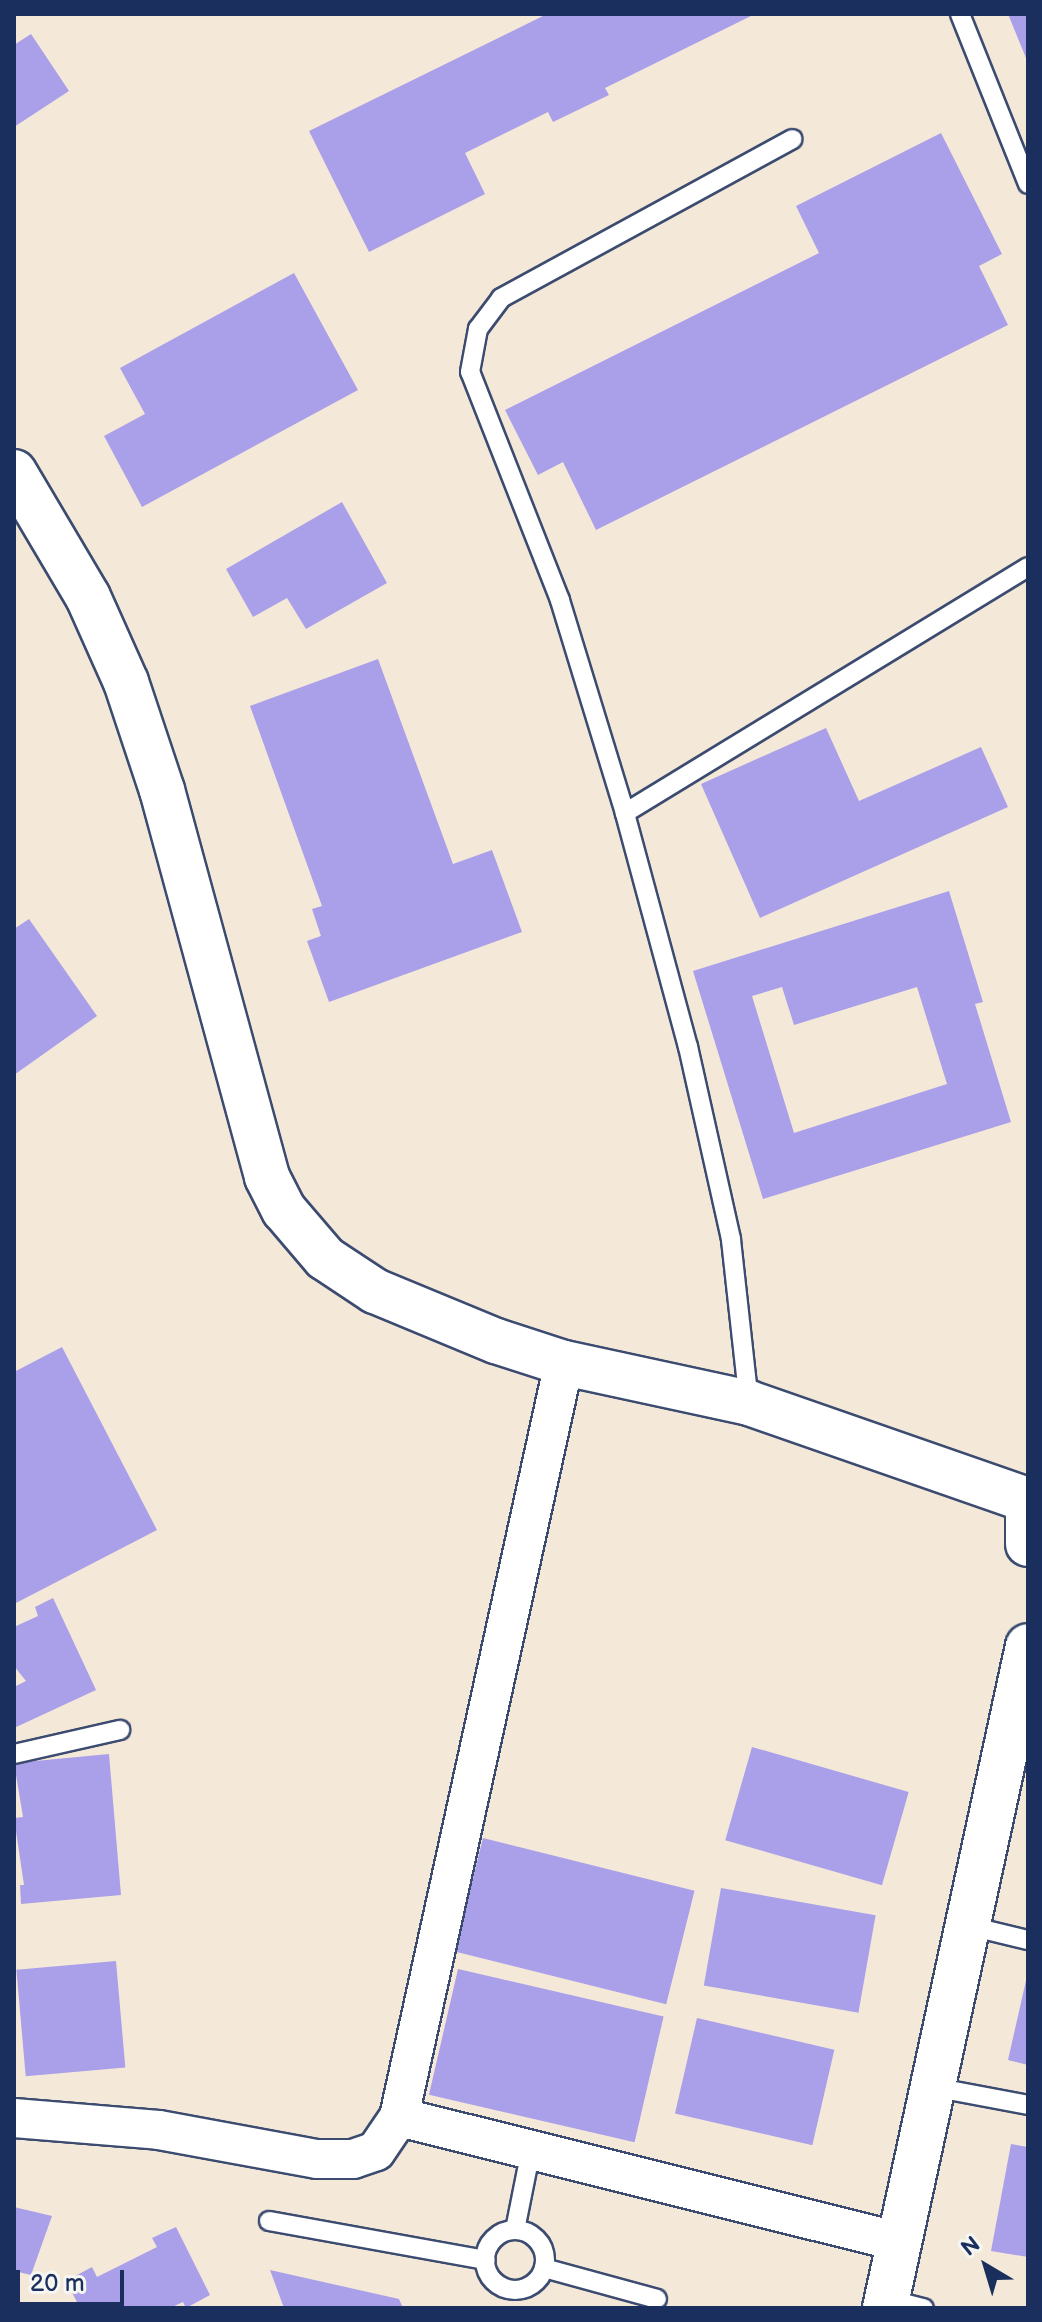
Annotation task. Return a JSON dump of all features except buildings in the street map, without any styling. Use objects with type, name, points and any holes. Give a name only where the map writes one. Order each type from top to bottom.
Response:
[{"type":"street","points":[[14,472],[88,597],[131,696],[162,790],[255,1136],[284,1210],[325,1258],[375,1291],[447,1324],[564,1363],[749,1403],[1028,1500]]},
{"type":"street","points":[[14,2118],[159,2130],[317,2159],[353,2159],[376,2151],[399,2117],[564,1363]]},
{"type":"street","points":[[1028,1509],[1028,1544]]},
{"type":"street","points":[[899,2305],[896,2241],[966,1925],[1013,1780],[1028,1646]]},
{"type":"street","points":[[399,2117],[896,2241]]},
{"type":"lane","points":[[960,14],[1028,184]]},
{"type":"lane","points":[[749,1403],[731,1239],[688,1047],[625,813],[560,600],[470,372],[478,329],[501,298],[793,139]]},
{"type":"lane","points":[[625,813],[1028,567]]},
{"type":"lane","points":[[14,1754],[120,1730]]},
{"type":"lane","points":[[966,1925],[1028,1940]]},
{"type":"lane","points":[[931,2086],[1028,2105]]},
{"type":"lane","points":[[515,2230],[531,2150]]},
{"type":"lane","points":[[269,2221],[486,2260]]},
{"type":"lane","points":[[515,2230],[538,2240],[545,2253],[544,2268],[523,2289],[506,2289],[492,2280],[486,2260],[497,2236],[515,2230]]},
{"type":"lane","points":[[544,2268],[657,2299]]}]
